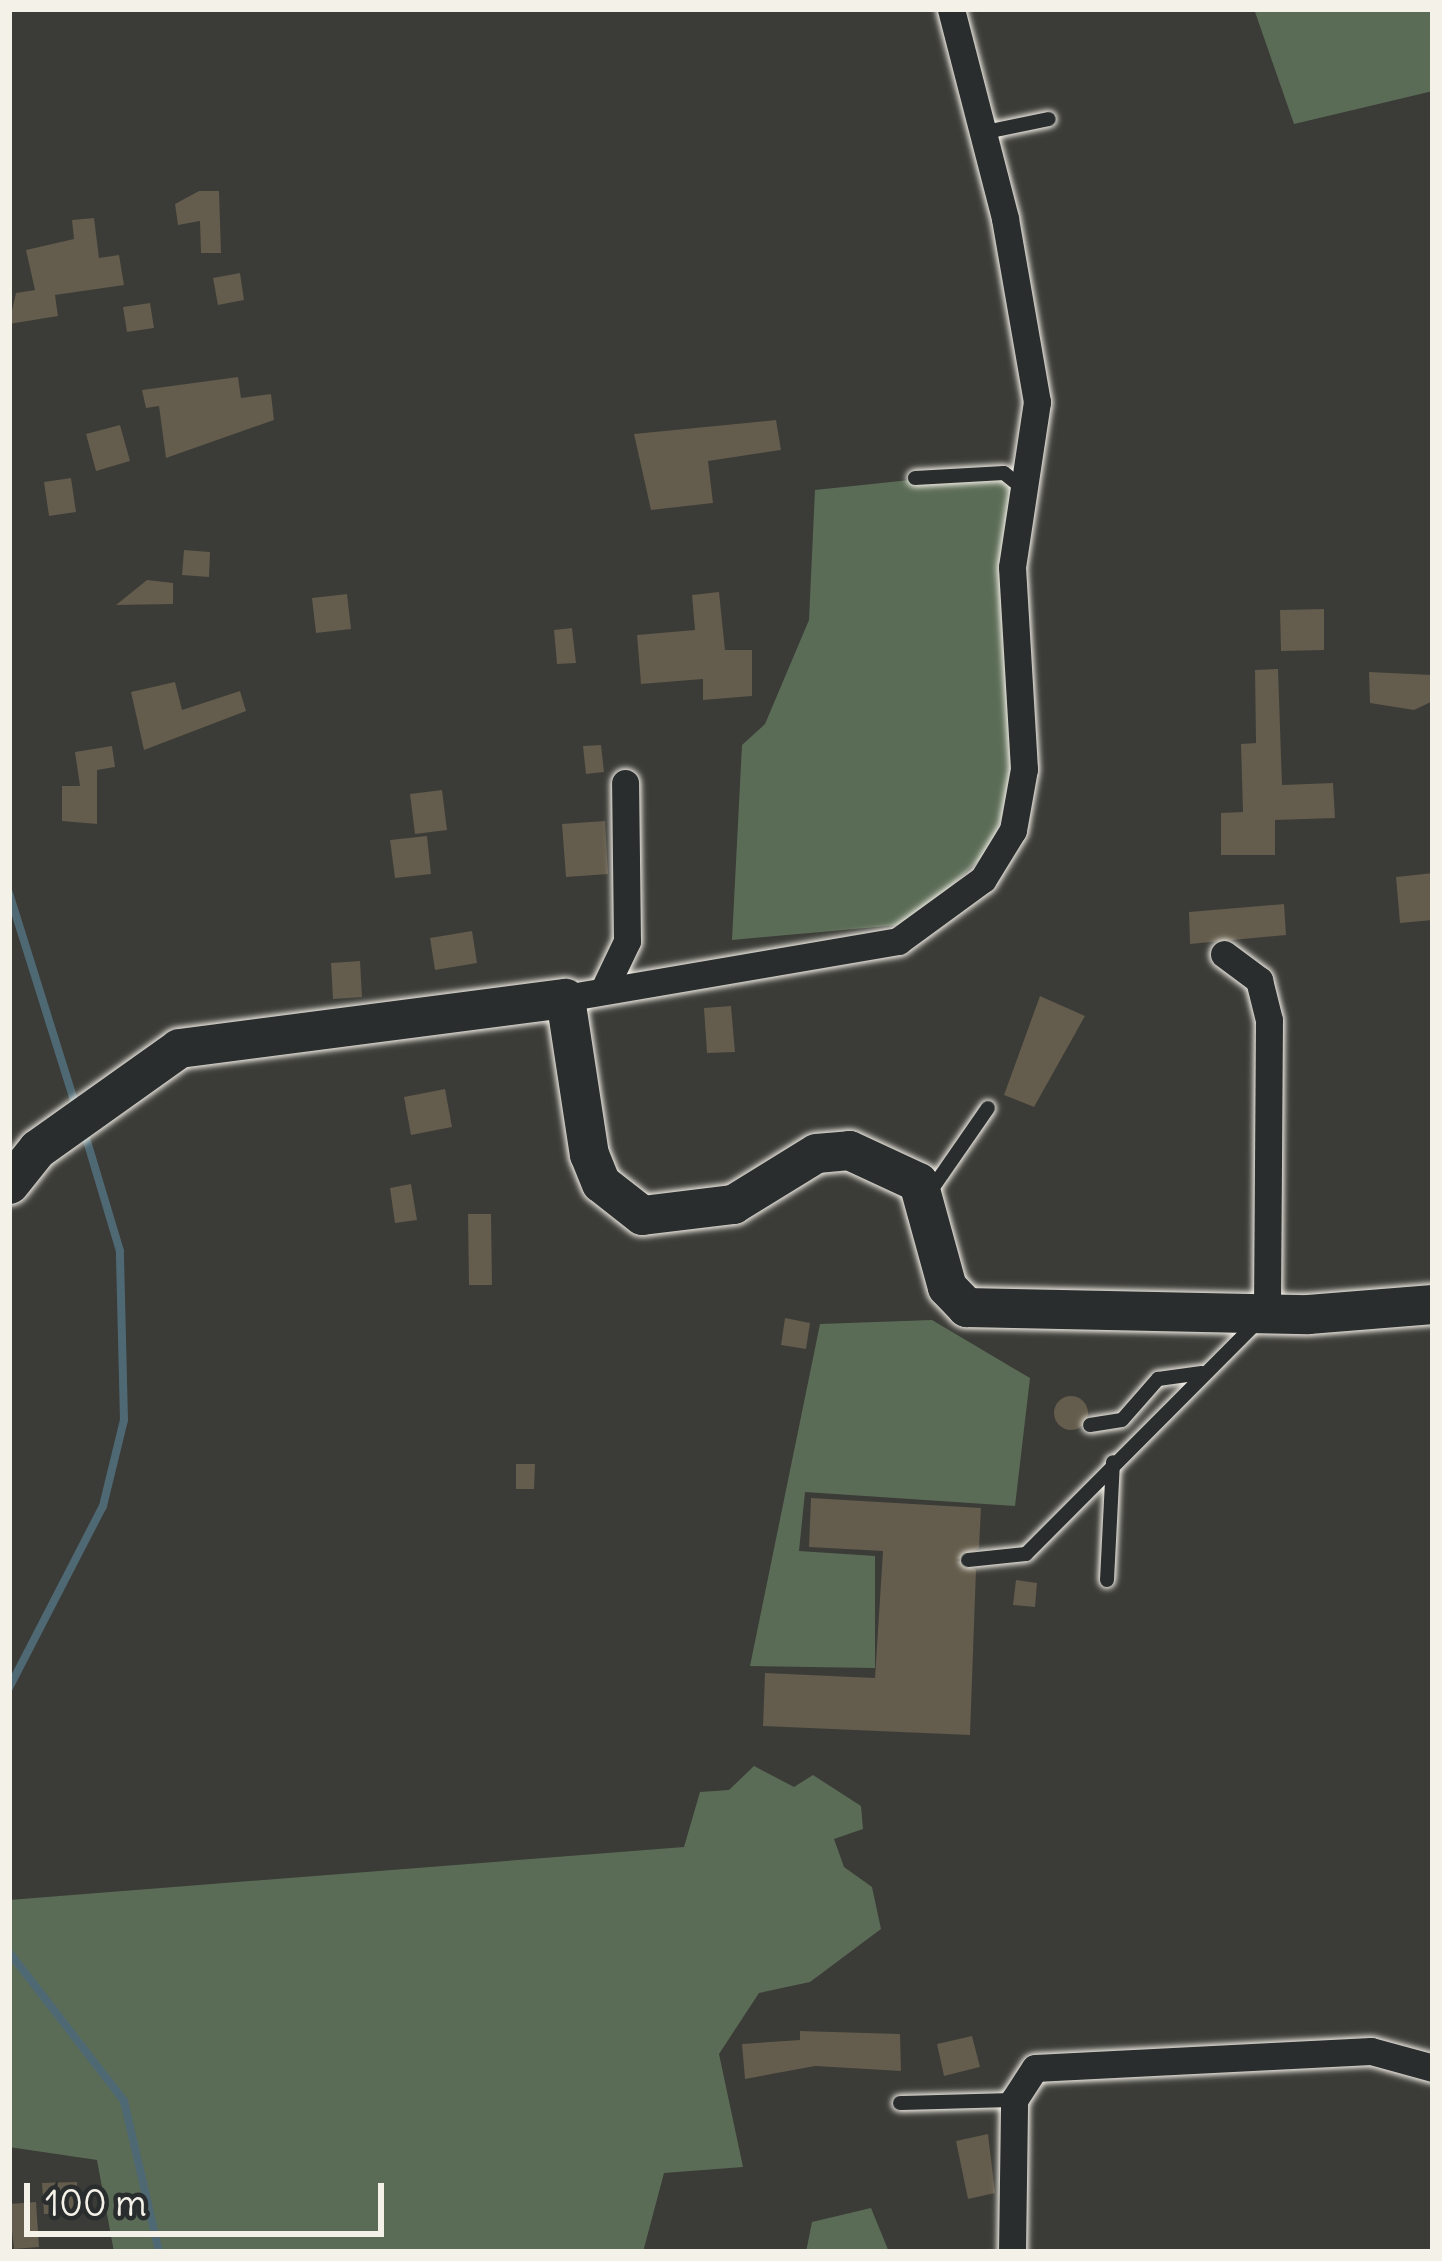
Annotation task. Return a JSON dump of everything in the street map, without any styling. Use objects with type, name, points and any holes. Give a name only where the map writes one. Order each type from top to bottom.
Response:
[{"type":"street","points":[[9,1184],[37,1149],[178,1048],[565,998],[605,987],[898,940],[983,879],[1013,830],[1024,769],[1012,567],[1036,402],[986,132],[951,9]]},
{"type":"street","points":[[605,987],[627,940],[625,783]]},
{"type":"street","points":[[1224,954],[1259,980],[1269,1020],[1267,1313]]},
{"type":"street","points":[[565,998],[590,1154],[621,1204],[675,1220],[733,1204],[817,1153],[849,1150],[893,1161],[924,1200],[947,1287],[965,1307],[1267,1313],[1433,1304]]},
{"type":"street","points":[[1012,2252],[1014,2100],[1035,2068],[1370,2050],[1433,2068]]},
{"type":"lane","points":[[986,132],[1049,119]]},
{"type":"lane","points":[[915,478],[1004,472],[1024,490]]},
{"type":"lane","points":[[924,1200],[988,1108]]},
{"type":"lane","points":[[968,1560],[1026,1554],[1267,1313]]},
{"type":"lane","points":[[1090,1425],[1122,1420],[1157,1379],[1202,1373]]},
{"type":"lane","points":[[1107,1580],[1113,1462]]},
{"type":"lane","points":[[900,2103],[1014,2100]]},
{"type":"green space","points":[[1254,9],[1433,9],[1433,91],[1294,124]]},
{"type":"green space","points":[[1014,469],[1023,753],[991,849],[910,924],[732,940],[742,745],[765,724],[809,620],[815,490]]},
{"type":"green space","points":[[932,1320],[1030,1378],[1015,1506],[805,1492],[799,1551],[875,1556],[875,1668],[750,1666],[820,1324]]},
{"type":"green space","points":[[754,1766],[794,1787],[813,1775],[861,1806],[863,1829],[834,1839],[844,1867],[872,1887],[881,1929],[810,1982],[759,1993],[719,2054],[743,2167],[664,2173],[643,2252],[114,2252],[97,2160],[9,2147],[9,1900],[684,1847],[700,1792],[729,1790]]},
{"type":"green space","points":[[871,2208],[889,2252],[806,2252],[812,2222]]},
{"type":"building","points":[[199,191],[219,191],[221,253],[201,253],[200,221],[178,225],[175,204]]},
{"type":"building","points":[[94,218],[99,258],[119,255],[124,285],[55,295],[58,316],[9,324],[16,293],[35,290],[26,250],[74,239],[72,220]]},
{"type":"building","points":[[240,273],[244,300],[218,305],[213,278]]},
{"type":"building","points":[[150,303],[154,328],[127,332],[123,307]]},
{"type":"building","points":[[238,377],[241,398],[271,394],[274,420],[166,458],[159,406],[146,408],[142,390]]},
{"type":"building","points":[[776,420],[781,450],[708,461],[713,503],[651,510],[634,434]]},
{"type":"building","points":[[120,425],[130,461],[96,471],[86,434]]},
{"type":"building","points":[[71,478],[76,512],[49,516],[44,482]]},
{"type":"building","points":[[184,550],[210,552],[209,577],[182,575]]},
{"type":"building","points":[[147,580],[173,583],[173,604],[116,605]]},
{"type":"building","points":[[719,592],[725,650],[752,650],[752,696],[703,700],[703,679],[641,684],[637,635],[695,630],[692,595]]},
{"type":"building","points":[[347,594],[351,629],[316,633],[312,598]]},
{"type":"building","points":[[1324,609],[1324,650],[1281,651],[1280,610]]},
{"type":"building","points":[[572,628],[576,663],[557,664],[554,630]]},
{"type":"building","points":[[1278,669],[1282,785],[1333,783],[1335,818],[1275,820],[1275,855],[1221,855],[1221,813],[1243,812],[1241,744],[1256,743],[1255,670]]},
{"type":"building","points":[[1369,672],[1433,675],[1433,701],[1414,710],[1370,703]]},
{"type":"building","points":[[175,682],[182,710],[240,691],[246,711],[144,750],[131,692]]},
{"type":"building","points":[[601,745],[604,772],[586,774],[583,746]]},
{"type":"building","points":[[112,746],[115,767],[97,770],[97,824],[62,821],[62,786],[80,786],[75,752]]},
{"type":"building","points":[[442,790],[447,830],[415,834],[410,794]]},
{"type":"building","points":[[605,821],[608,874],[566,877],[562,824]]},
{"type":"building","points":[[427,836],[431,874],[395,878],[390,840]]},
{"type":"building","points":[[1433,873],[1433,920],[1400,923],[1396,877]]},
{"type":"building","points":[[1284,904],[1286,935],[1190,944],[1189,912]]},
{"type":"building","points":[[472,931],[477,963],[435,970],[430,938]]},
{"type":"building","points":[[360,961],[362,997],[333,999],[331,963]]},
{"type":"building","points":[[1040,996],[1085,1016],[1034,1107],[1004,1095]]},
{"type":"building","points":[[731,1006],[735,1052],[707,1053],[704,1008]]},
{"type":"building","points":[[445,1089],[452,1127],[411,1135],[404,1097]]},
{"type":"building","points":[[411,1184],[417,1220],[395,1223],[390,1188]]},
{"type":"building","points":[[468,1214],[491,1214],[492,1285],[469,1285]]},
{"type":"building","points":[[785,1318],[810,1323],[806,1349],[781,1345]]},
{"type":"building","points":[[1071,1396],[1083,1401],[1088,1413],[1083,1425],[1071,1430],[1059,1425],[1054,1413],[1059,1401]]},
{"type":"building","points":[[516,1464],[535,1464],[534,1489],[516,1489]]},
{"type":"building","points":[[811,1498],[981,1508],[979,1548],[957,1560],[976,1570],[970,1735],[763,1726],[765,1673],[875,1678],[883,1551],[809,1547]]},
{"type":"building","points":[[1016,1580],[1037,1583],[1035,1607],[1013,1605]]},
{"type":"building","points":[[800,2031],[900,2034],[901,2071],[815,2066],[745,2079],[742,2044],[800,2040]]},
{"type":"building","points":[[972,2036],[980,2067],[944,2076],[937,2044]]},
{"type":"building","points":[[988,2134],[995,2193],[968,2199],[956,2141]]},
{"type":"building","points":[[77,2182],[78,2213],[44,2214],[42,2183]]},
{"type":"building","points":[[36,2202],[39,2247],[14,2249],[9,2204]]},
{"type":"waterway","points":[[9,893],[74,1100]]},
{"type":"waterway","points":[[9,1688],[103,1506],[124,1420],[120,1251],[85,1134]]},
{"type":"waterway","points":[[9,1952],[124,2101],[159,2252]]}]
